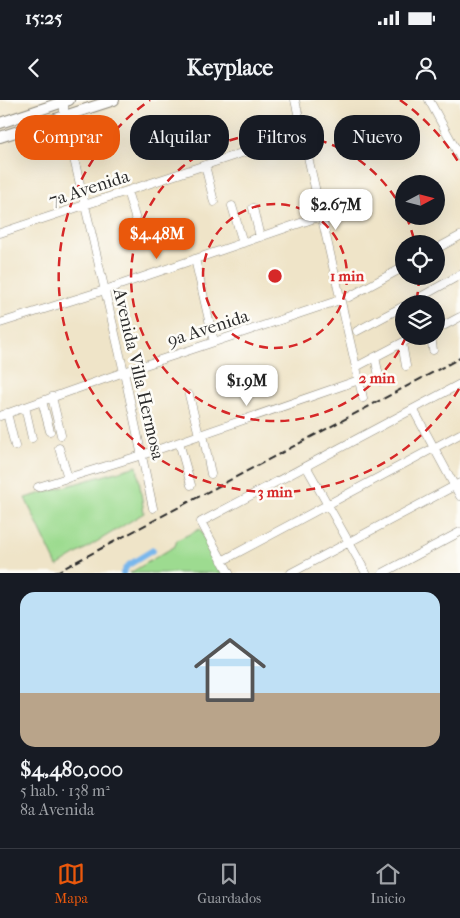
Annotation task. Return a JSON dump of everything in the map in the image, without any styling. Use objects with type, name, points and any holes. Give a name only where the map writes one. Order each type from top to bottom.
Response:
[{"type":"main road","points":[[67,115],[114,100]]},
{"type":"main road","points":[[0,123],[65,101]]},
{"type":"main road","points":[[0,137],[15,132]]},
{"type":"street","points":[[295,100],[298,115]]},
{"type":"street","points":[[429,100],[460,157]]},
{"type":"street","name":"Avenida Villa Hermosa","points":[[64,115],[65,101]]},
{"type":"street","name":"7a Avenida","points":[[0,234],[239,154]]},
{"type":"street","name":"Avenida Villa Hermosa","points":[[74,160],[124,372],[153,508]]},
{"type":"street","points":[[308,160],[363,398]]},
{"type":"street","points":[[205,165],[214,202]]},
{"type":"street","points":[[128,191],[139,230]]},
{"type":"street","points":[[232,206],[243,243]]},
{"type":"street","points":[[253,208],[260,237]]},
{"type":"street","points":[[0,323],[105,290],[321,216]]},
{"type":"street","points":[[445,244],[460,236]]},
{"type":"street","points":[[195,259],[214,342]]},
{"type":"street","points":[[349,297],[395,272]]},
{"type":"street","points":[[424,295],[460,275]]},
{"type":"street","name":"9a Avenida","points":[[3,414],[340,300]]},
{"type":"street","points":[[357,331],[395,311]]},
{"type":"street","points":[[445,325],[460,317]]},
{"type":"street","points":[[356,367],[398,345]]},
{"type":"street","points":[[402,345],[406,366]]},
{"type":"street","points":[[433,345],[434,350]]},
{"type":"street","points":[[375,357],[380,381]]},
{"type":"street","points":[[38,487],[142,455],[359,380]]},
{"type":"street","points":[[229,573],[201,522],[460,384]]},
{"type":"street","points":[[189,395],[211,474]]},
{"type":"street","points":[[52,397],[61,435]]},
{"type":"street","points":[[42,401],[50,431]]},
{"type":"street","points":[[25,407],[32,438]]},
{"type":"street","points":[[413,409],[434,448],[457,484],[460,496]]},
{"type":"street","points":[[3,414],[15,446]]},
{"type":"street","points":[[222,561],[460,434]]},
{"type":"street","points":[[179,442],[191,485]]},
{"type":"street","points":[[59,448],[68,478]]},
{"type":"street","points":[[306,466],[366,573]]},
{"type":"street","points":[[291,573],[457,484]]},
{"type":"street","points":[[383,573],[460,532]]},
{"type":"green space","points":[[137,466],[144,513],[57,566],[25,498]]},
{"type":"green space","points":[[200,529],[223,573],[130,573],[175,546],[177,540]]},
{"type":"waterway","points":[[123,573],[127,566],[153,550]]},
{"type":"railway","points":[[55,573],[460,358]]}]
